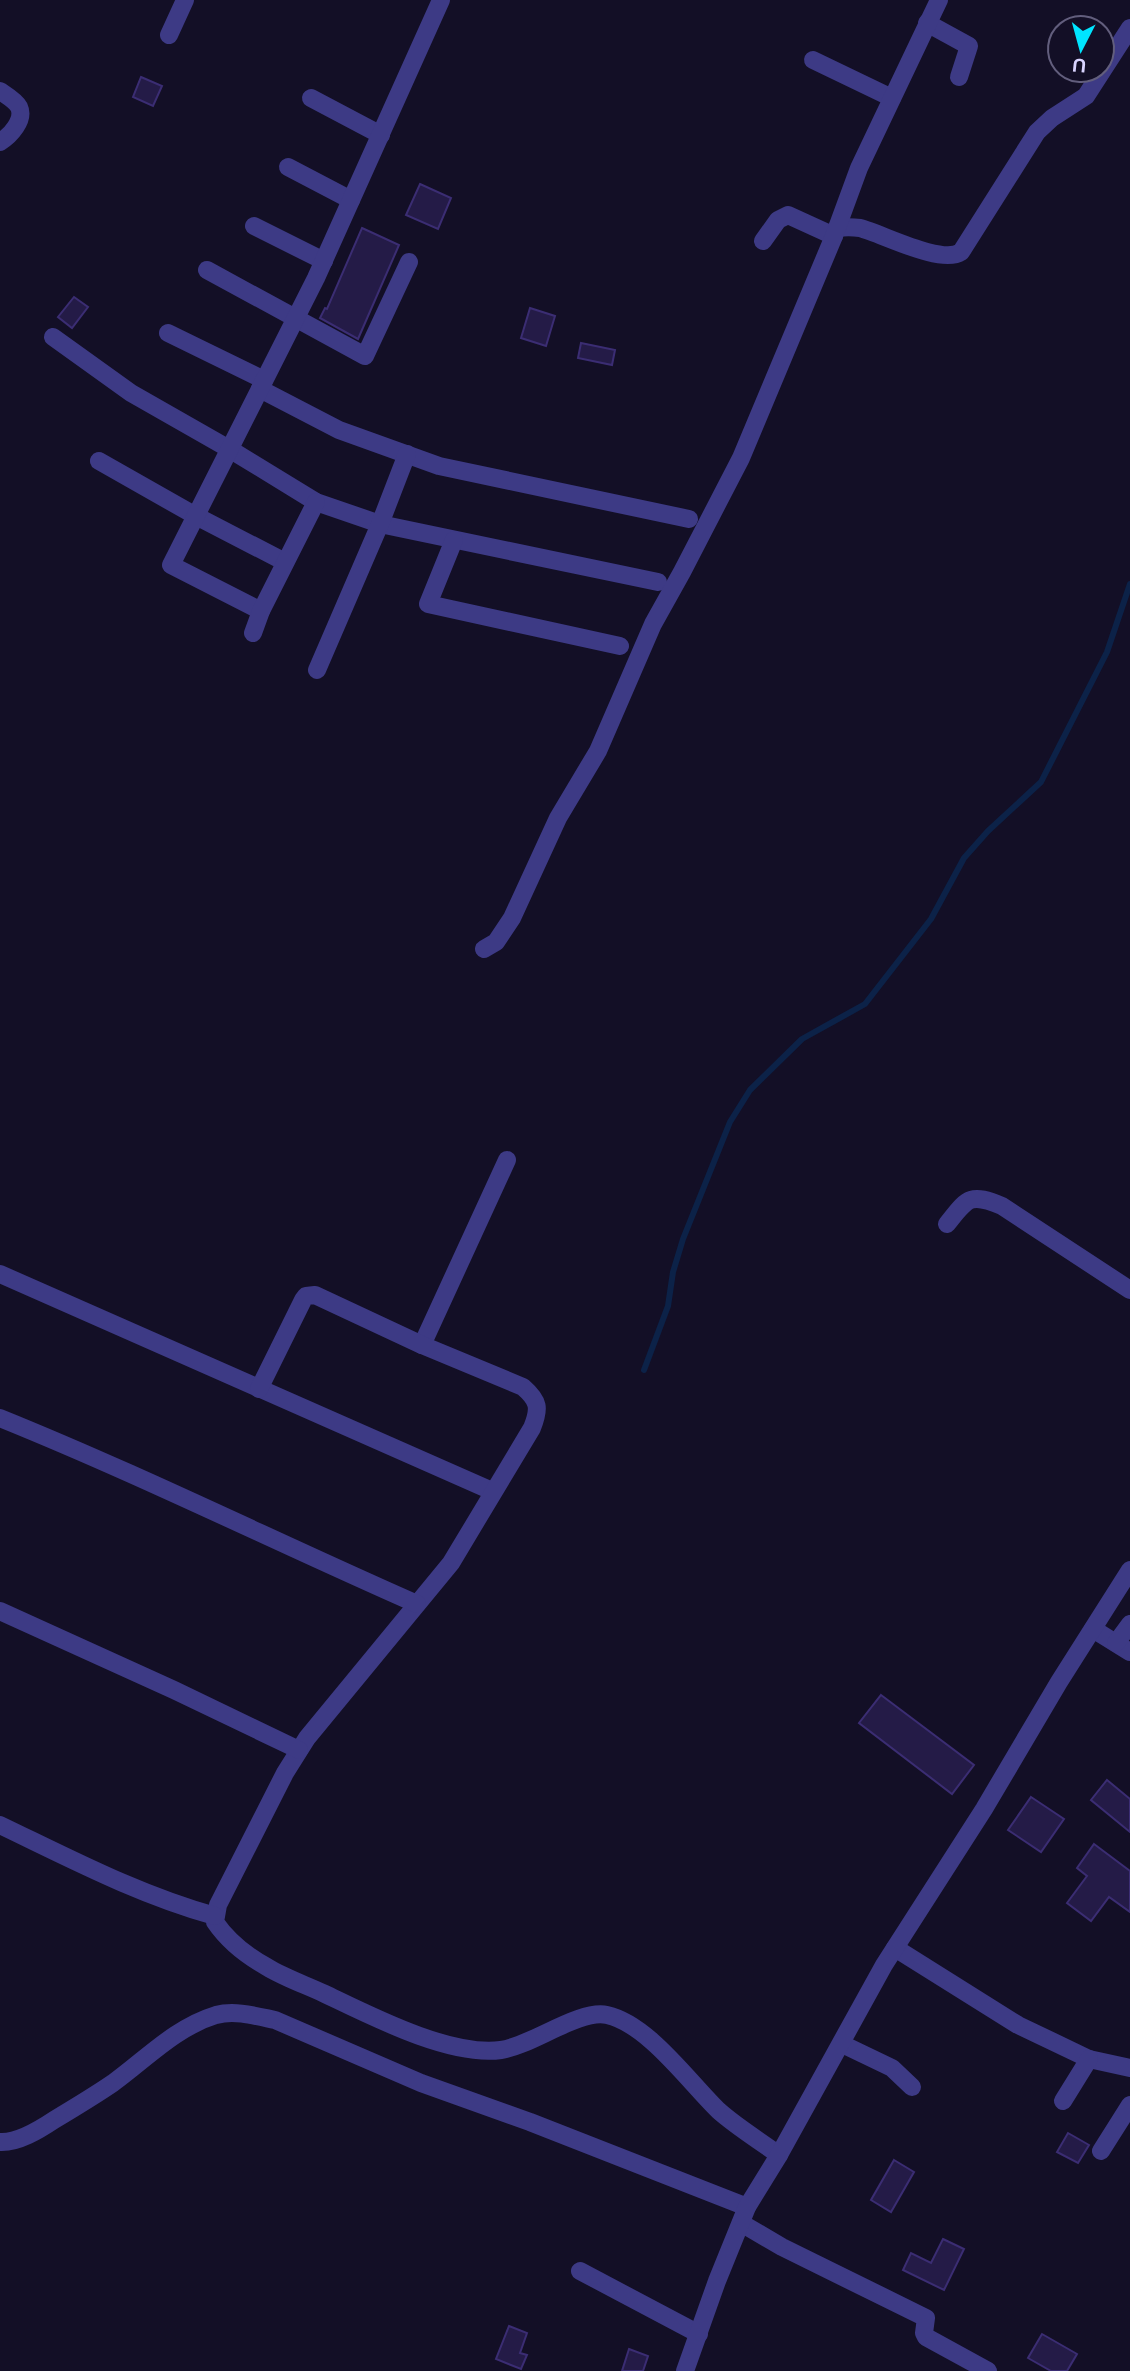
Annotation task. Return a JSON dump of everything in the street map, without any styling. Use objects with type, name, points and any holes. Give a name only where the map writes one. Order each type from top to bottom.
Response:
[{"type":"street","points":[[169,35],[185,0]]},
{"type":"street","points":[[261,611],[171,565],[324,261],[441,0]]},
{"type":"street","points":[[484,949],[496,942],[512,918],[558,818],[598,751],[653,624],[741,458],[836,232],[859,168],[939,0]]},
{"type":"street","points":[[927,23],[969,46],[959,77]]},
{"type":"street","points":[[763,241],[778,220],[788,215],[836,232],[862,229],[940,255],[956,255],[961,252],[1037,132],[1052,118],[1082,101],[1130,27]]},
{"type":"street","points":[[813,60],[892,98]]},
{"type":"street","points":[[0,91],[19,106],[20,111],[12,134],[0,142]]},
{"type":"street","points":[[311,98],[380,135]]},
{"type":"street","points":[[288,167],[351,200]]},
{"type":"street","points":[[254,226],[324,261]]},
{"type":"street","points":[[207,270],[365,356],[409,262]]},
{"type":"street","points":[[168,333],[339,430],[439,466],[689,520]]},
{"type":"street","points":[[54,337],[131,393],[316,502],[380,524],[658,582]]},
{"type":"street","points":[[317,670],[407,454]]},
{"type":"street","points":[[99,461],[285,562]]},
{"type":"street","points":[[253,633],[261,611],[316,502]]},
{"type":"street","points":[[454,540],[428,604],[621,646]]},
{"type":"street","points":[[422,1345],[507,1160]]},
{"type":"street","points":[[947,1224],[964,1203],[972,1198],[989,1201],[1002,1206],[1130,1290]]},
{"type":"street","points":[[0,1275],[492,1492]]},
{"type":"street","points":[[259,1389],[306,1296],[315,1295],[422,1345],[523,1387],[534,1396],[538,1409],[532,1428],[451,1563],[299,1750],[218,1905],[215,1923],[226,1938],[267,1967],[375,2017],[442,2043],[470,2049],[501,2050],[523,2044],[569,2023],[597,2015],[612,2017],[650,2039],[721,2112],[779,2155]]},
{"type":"street","points":[[0,1418],[79,1450],[417,1604]]},
{"type":"street","points":[[685,2371],[744,2215],[895,1948],[984,1809],[1130,1570]]},
{"type":"street","points":[[0,1611],[299,1750]]},
{"type":"street","points":[[1093,1629],[1123,1648],[1130,1624]]},
{"type":"street","points":[[0,1825],[129,1886],[174,1905],[215,1916]]},
{"type":"street","points":[[895,1948],[1018,2025],[1089,2059],[1130,2068]]},
{"type":"street","points":[[0,2142],[36,2131],[77,2107],[161,2045],[216,2015],[230,2013],[275,2020],[421,2083],[530,2122],[744,2215],[782,2247],[926,2318],[926,2337],[988,2371]]},
{"type":"street","points":[[842,2045],[892,2068],[912,2087]]},
{"type":"street","points":[[1063,2101],[1089,2059]]},
{"type":"street","points":[[1101,2151],[1130,2105]]},
{"type":"street","points":[[580,2271],[699,2334]]},
{"type":"building","points":[[141,77],[162,86],[153,106],[133,97]]},
{"type":"building","points":[[420,184],[451,198],[438,229],[406,215]]},
{"type":"building","points":[[362,228],[399,245],[358,339],[320,318],[325,308],[327,309]]},
{"type":"building","points":[[74,297],[88,307],[72,328],[58,317]]},
{"type":"building","points":[[530,308],[555,316],[546,346],[521,338]]},
{"type":"building","points":[[581,343],[615,350],[612,365],[578,358]]},
{"type":"building","points":[[881,1695],[974,1765],[952,1794],[859,1723]]},
{"type":"building","points":[[1107,1780],[1130,1799],[1130,1832],[1091,1800]]},
{"type":"building","points":[[1031,1797],[1064,1819],[1041,1852],[1008,1830]]},
{"type":"building","points":[[1094,1844],[1130,1871],[1130,1912],[1109,1897],[1091,1921],[1067,1903],[1087,1876],[1077,1868]]},
{"type":"building","points":[[1068,2133],[1089,2145],[1078,2163],[1057,2152]]},
{"type":"building","points":[[894,2160],[914,2172],[891,2212],[871,2200]]},
{"type":"building","points":[[943,2239],[964,2249],[944,2290],[903,2270],[911,2253],[931,2263]]},
{"type":"building","points":[[509,2326],[527,2333],[520,2353],[527,2355],[521,2369],[496,2359]]},
{"type":"building","points":[[1042,2334],[1077,2354],[1067,2371],[1051,2371],[1028,2358]]},
{"type":"building","points":[[629,2349],[648,2356],[643,2371],[622,2371]]},
{"type":"waterway","points":[[644,1370],[668,1306],[673,1272],[683,1239],[730,1122],[750,1090],[802,1039],[865,1004],[931,919],[964,858],[988,831],[1041,782],[1107,652],[1130,584]]}]
